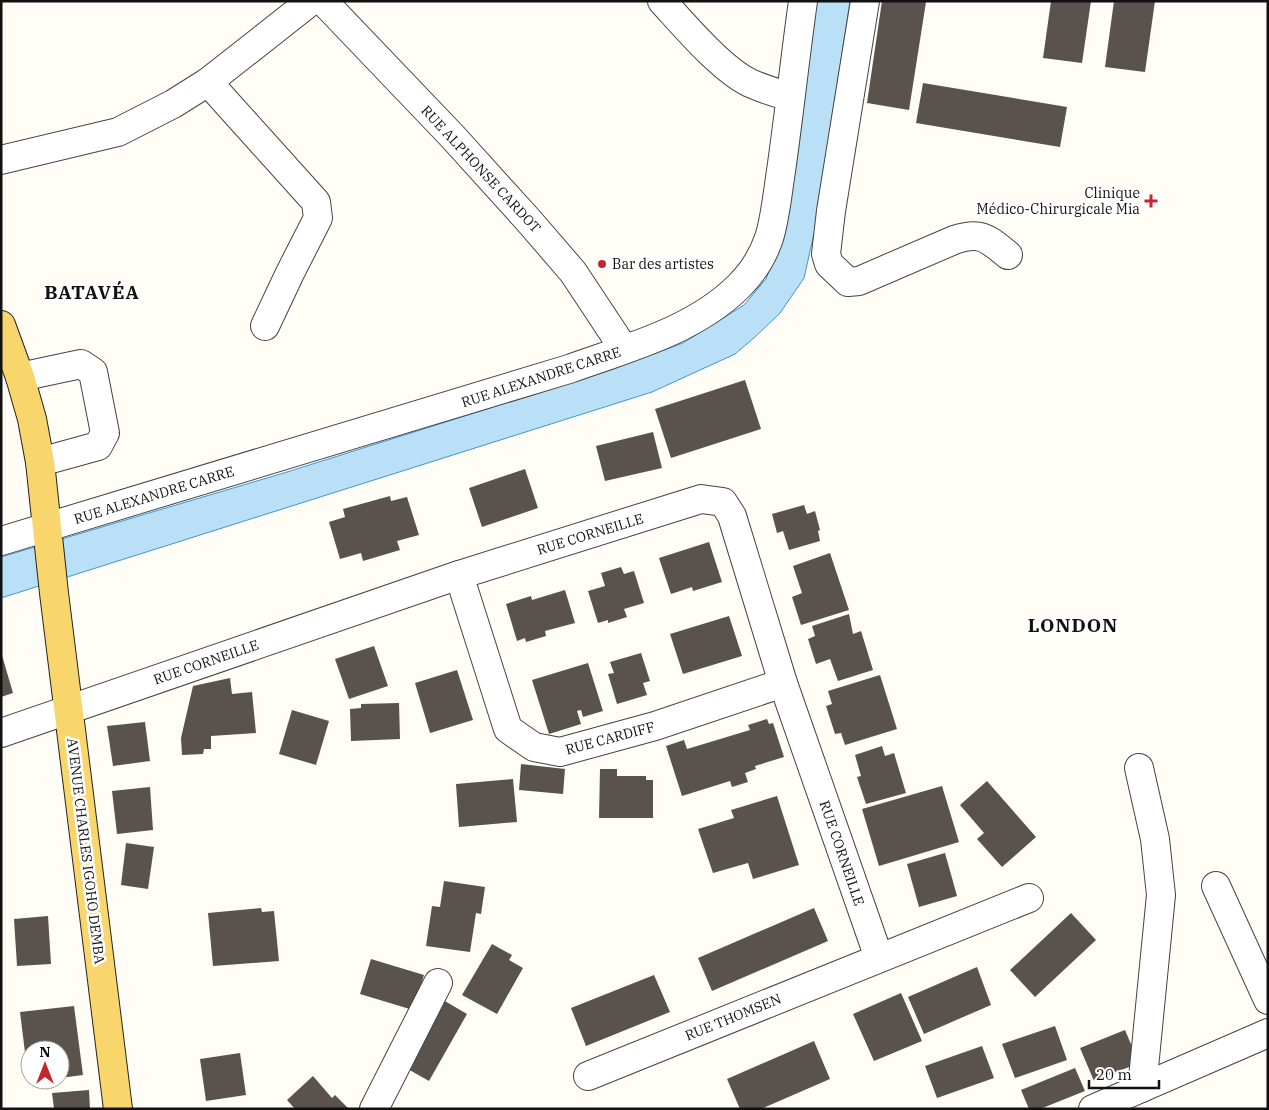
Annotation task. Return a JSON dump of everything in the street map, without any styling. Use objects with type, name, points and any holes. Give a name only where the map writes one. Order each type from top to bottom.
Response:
[{"type":"main road","name":"AVENUE CHARLES IGOHO DEMBA","points":[[2,328],[20,377],[32,419],[40,462],[68,710],[118,1109]]},
{"type":"street","points":[[1,160],[118,132],[173,104],[208,82],[281,12],[311,1]]},
{"type":"street","name":"RUE ALPHONSE CARDOT","points":[[324,1],[530,220],[573,272],[624,349]]},
{"type":"street","points":[[662,1],[695,37],[726,66],[750,83],[790,97]]},
{"type":"street","name":"RUE ALEXANDRE CARRE","points":[[1,541],[48,531],[569,369],[662,336],[696,318],[722,301],[752,271],[763,254],[770,237],[786,140],[790,97],[804,1]]},
{"type":"street","points":[[865,1],[831,211],[826,254],[829,264],[848,282],[859,281],[954,240],[968,236],[980,236],[988,239],[1008,255]]},
{"type":"street","points":[[208,82],[316,202],[318,218],[265,326]]},
{"type":"street","points":[[20,377],[81,364],[93,372],[106,433],[98,446],[40,462]]},
{"type":"street","name":"RUE CORNEILLE","points":[[1,733],[459,575],[701,499],[723,502],[732,516],[783,682],[879,958]]},
{"type":"street","name":"RUE CARDIFF","points":[[459,575],[508,729],[534,747],[560,752],[655,726],[783,682]]},
{"type":"street","points":[[1139,768],[1155,839],[1161,895],[1142,1088]]},
{"type":"street","points":[[1216,886],[1268,1000]]},
{"type":"street","name":"RUE THOMSEN","points":[[588,1076],[1029,898]]},
{"type":"street","points":[[374,1109],[438,983]]},
{"type":"street","points":[[1094,1109],[1142,1088],[1260,1045]]},
{"type":"water","points":[[813,1],[850,1],[815,229],[804,278],[780,313],[735,354],[652,392],[1,598],[1,557],[287,472],[614,369],[683,343],[744,305],[766,279],[779,244]]},
{"type":"building","points":[[882,1],[926,2],[909,110],[867,103]]},
{"type":"building","points":[[1051,1],[1091,1],[1082,63],[1043,58]]},
{"type":"building","points":[[1114,1],[1155,1],[1145,72],[1105,67]]},
{"type":"building","points":[[923,83],[1067,107],[1060,147],[916,123]]},
{"type":"building","points":[[745,380],[761,429],[671,458],[655,409]]},
{"type":"building","points":[[653,432],[662,468],[605,481],[596,446]]},
{"type":"building","points":[[525,469],[538,508],[482,527],[469,488]]},
{"type":"building","points":[[390,496],[391,501],[407,497],[419,535],[397,541],[400,550],[363,561],[361,553],[340,559],[329,522],[345,517],[343,509]]},
{"type":"building","points":[[804,505],[807,514],[815,511],[820,530],[818,531],[820,541],[789,550],[783,531],[777,533],[772,514]]},
{"type":"building","points":[[709,542],[722,582],[693,591],[692,587],[671,594],[659,558]]},
{"type":"building","points":[[830,553],[849,610],[801,625],[792,597],[802,593],[793,566]]},
{"type":"building","points":[[621,567],[624,574],[634,571],[644,603],[624,609],[627,617],[608,623],[608,620],[598,623],[588,591],[605,586],[601,573]]},
{"type":"building","points":[[565,590],[575,623],[545,631],[546,636],[526,642],[525,638],[517,641],[506,604],[531,596],[532,600]]},
{"type":"building","points":[[849,614],[853,634],[861,631],[873,670],[838,681],[830,659],[816,664],[808,639],[815,636],[812,626]]},
{"type":"building","points":[[729,616],[742,656],[683,674],[670,634]]},
{"type":"building","points":[[374,646],[388,686],[349,699],[335,659]]},
{"type":"building","points":[[1,652],[13,693],[1,697]]},
{"type":"building","points":[[641,653],[650,681],[643,683],[647,695],[617,704],[608,674],[614,673],[610,662]]},
{"type":"building","points":[[588,663],[603,711],[583,717],[581,710],[577,711],[581,724],[549,734],[532,680]]},
{"type":"building","points":[[457,670],[473,720],[430,733],[415,683]]},
{"type":"building","points":[[880,675],[897,729],[845,745],[841,733],[835,734],[826,706],[832,704],[828,691]]},
{"type":"building","points":[[230,678],[232,694],[252,692],[256,733],[211,736],[211,749],[204,749],[203,754],[182,755],[181,738],[193,686]]},
{"type":"building","points":[[399,703],[400,739],[351,741],[350,709],[361,708],[361,704]]},
{"type":"building","points":[[292,710],[329,721],[316,765],[279,754]]},
{"type":"building","points":[[767,719],[769,724],[773,723],[784,757],[755,766],[756,769],[745,773],[748,782],[732,787],[730,781],[682,796],[666,746],[684,740],[687,749],[750,730],[748,725]]},
{"type":"building","points":[[145,722],[150,761],[113,766],[107,726]]},
{"type":"building","points":[[882,746],[885,756],[894,753],[906,793],[866,804],[857,777],[861,776],[855,755]]},
{"type":"building","points":[[521,764],[565,769],[563,794],[519,790]]},
{"type":"building","points":[[600,769],[617,769],[617,776],[646,776],[646,780],[653,780],[653,818],[599,818]]},
{"type":"building","points":[[513,779],[517,822],[459,827],[456,784]]},
{"type":"building","points":[[987,781],[1036,837],[1002,867],[977,839],[984,833],[960,805]]},
{"type":"building","points":[[942,786],[959,842],[879,866],[862,809]]},
{"type":"building","points":[[150,787],[153,830],[117,834],[112,791]]},
{"type":"building","points":[[777,796],[799,865],[753,879],[748,863],[713,873],[698,829],[734,818],[731,810]]},
{"type":"building","points":[[126,843],[154,847],[148,889],[121,885]]},
{"type":"building","points":[[945,853],[957,896],[919,907],[907,864]]},
{"type":"building","points":[[444,881],[485,887],[481,914],[476,913],[470,952],[426,946],[432,906],[440,907]]},
{"type":"building","points":[[261,908],[262,912],[274,911],[279,961],[213,966],[208,913]]},
{"type":"building","points":[[814,908],[828,941],[712,991],[698,958]]},
{"type":"building","points":[[1071,913],[1096,940],[1035,997],[1010,970]]},
{"type":"building","points":[[48,916],[51,964],[17,966],[14,919]]},
{"type":"building","points":[[492,944],[512,955],[509,960],[523,968],[497,1014],[462,995]]},
{"type":"building","points":[[371,959],[424,975],[413,1010],[360,994]]},
{"type":"building","points":[[977,967],[991,1005],[924,1034],[908,997]]},
{"type":"building","points":[[654,975],[670,1012],[586,1046],[571,1008]]},
{"type":"building","points":[[901,993],[922,1041],[874,1061],[853,1014]]},
{"type":"building","points":[[438,997],[467,1014],[429,1081],[399,1064]]},
{"type":"building","points":[[74,1006],[83,1075],[70,1077],[70,1040],[23,1040],[20,1012]]},
{"type":"building","points":[[1055,1026],[1067,1060],[1015,1078],[1002,1044]]},
{"type":"building","points":[[1125,1030],[1139,1063],[1094,1081],[1080,1048]]},
{"type":"building","points":[[814,1041],[830,1079],[761,1109],[740,1109],[727,1079]]},
{"type":"building","points":[[982,1046],[994,1078],[937,1098],[925,1066]]},
{"type":"building","points":[[240,1053],[246,1095],[206,1101],[200,1059]]},
{"type":"building","points":[[1075,1068],[1085,1091],[1040,1109],[1029,1109],[1021,1090]]},
{"type":"building","points":[[313,1076],[332,1098],[335,1095],[349,1109],[295,1109],[287,1100]]},
{"type":"building","points":[[89,1090],[90,1109],[54,1109],[52,1093]]},
{"type":"place","name":"Clinique Médico-Chirurgicale Mia","points":[[1151,201]]},
{"type":"place","name":"Bar des artistes","points":[[602,264]]},
{"type":"district","name":"BATAVÉA","points":[[92,292]]},
{"type":"district","name":"LONDON","points":[[1073,625]]}]
